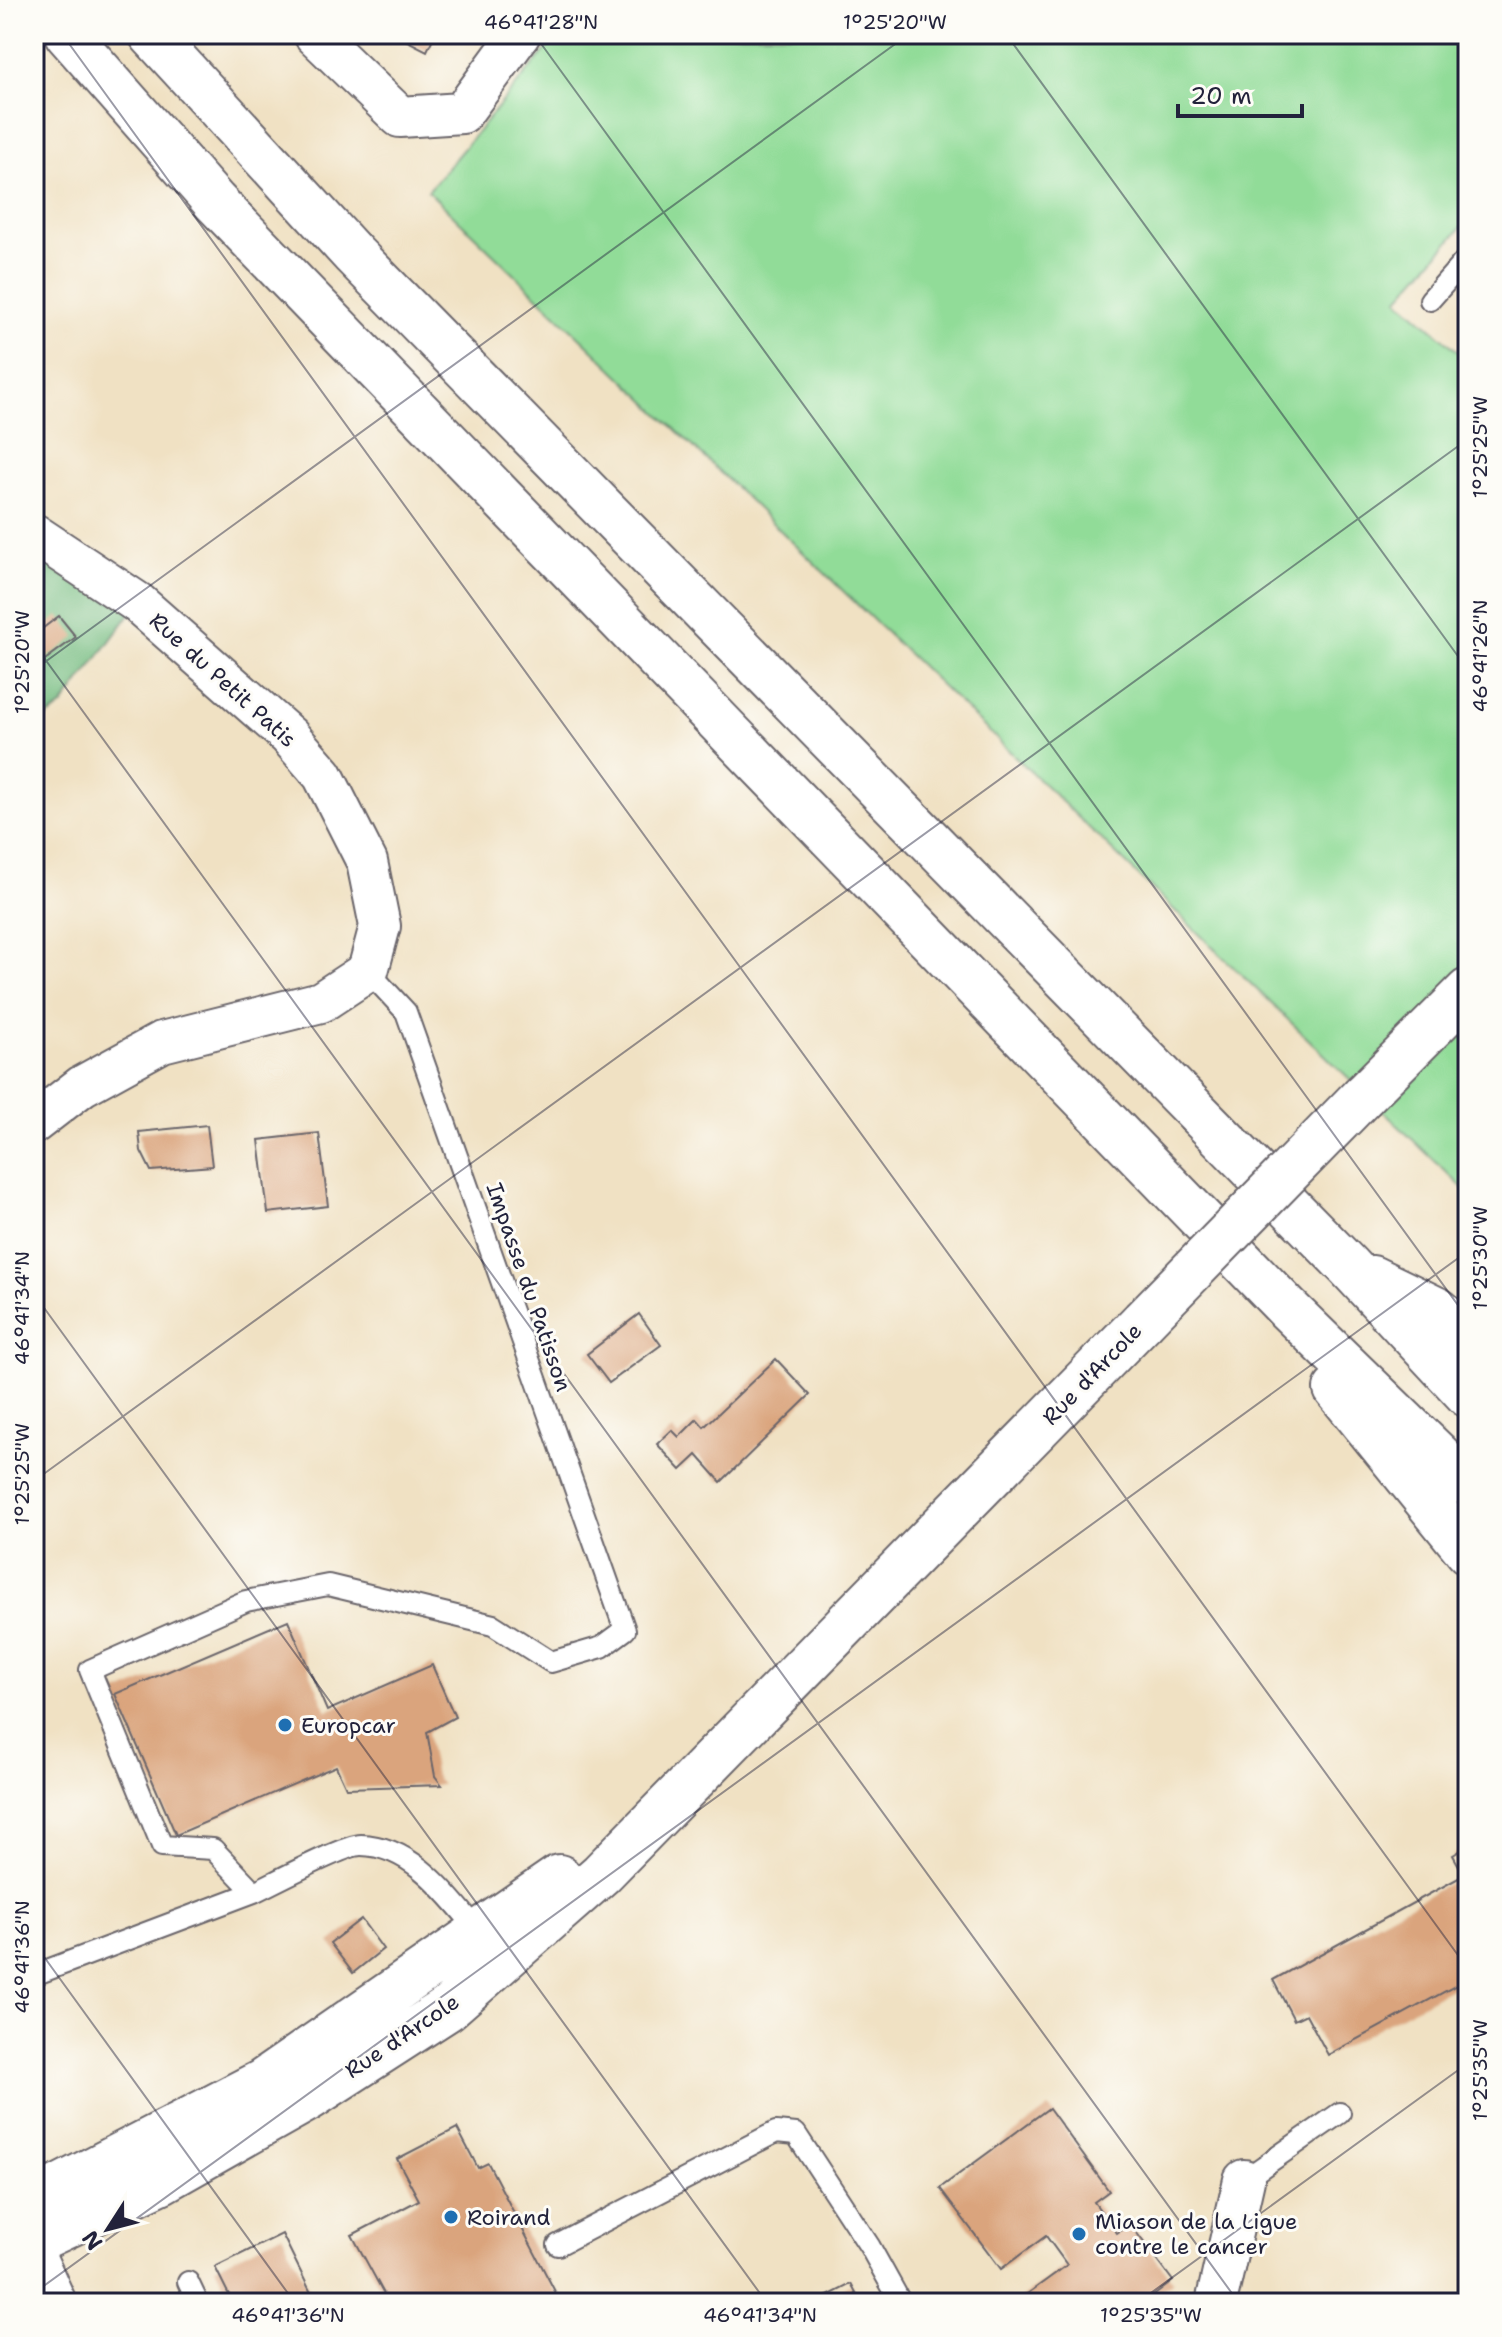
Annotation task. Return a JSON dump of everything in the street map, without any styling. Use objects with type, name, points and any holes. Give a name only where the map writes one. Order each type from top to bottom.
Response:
[{"type":"main road","points":[[67,34],[215,202],[1287,1308],[1468,1484]]},
{"type":"main road","points":[[151,34],[354,255],[1348,1266],[1468,1395]]},
{"type":"main road","name":"Rue d'Arcole","points":[[34,2225],[176,2174],[309,2098],[447,2009],[601,1874],[718,1758],[1468,991]]},
{"type":"main road","points":[[1348,1266],[1438,1310],[1468,1337]]},
{"type":"main road","points":[[1287,1308],[1329,1381],[1468,1552]]},
{"type":"main road","name":"Rue d'Arcole","points":[[34,2225],[262,2082],[481,1934],[718,1758]]},
{"type":"street","points":[[314,34],[400,117],[462,113],[520,34]]},
{"type":"street","name":"Rue du Petit Patis","points":[[34,534],[138,603],[289,736],[323,775],[367,862],[380,926],[368,971]]},
{"type":"street","points":[[34,1123],[82,1086],[162,1042],[321,1002],[368,971]]},
{"type":"street","points":[[1216,2303],[1244,2180]]},
{"type":"street","points":[[34,2225],[56,2303]]},
{"type":"lane","points":[[1430,300],[1468,257]]},
{"type":"lane","name":"Impasse du Patisson","points":[[254,1892],[213,1849],[162,1846],[90,1670],[246,1601],[328,1585],[493,1625],[551,1662],[602,1647],[625,1630],[406,1012],[368,971]]},
{"type":"lane","points":[[34,1975],[254,1892],[359,1845],[401,1855],[438,1885],[481,1934]]},
{"type":"lane","points":[[1244,2180],[1340,2113]]},
{"type":"lane","points":[[558,2245],[776,2132],[796,2134],[870,2247],[901,2303]]},
{"type":"lane","points":[[188,2282],[198,2303]]},
{"type":"green space","points":[[559,34],[1468,34],[1468,220],[1398,299],[1468,360],[1468,1193],[428,191]]},
{"type":"green space","points":[[34,539],[138,603],[62,706],[34,726]]},
{"type":"building","points":[[394,34],[435,34],[427,51]]},
{"type":"building","points":[[59,616],[76,637],[34,668],[34,635]]},
{"type":"building","points":[[207,1125],[212,1166],[151,1171],[141,1151],[139,1132]]},
{"type":"building","points":[[319,1133],[328,1206],[268,1213],[259,1140]]},
{"type":"building","points":[[639,1314],[661,1345],[609,1383],[587,1354]]},
{"type":"building","points":[[776,1359],[810,1395],[721,1482],[697,1455],[681,1470],[657,1444],[672,1430],[679,1437],[697,1419],[704,1427]]},
{"type":"building","name":"Europcar","points":[[288,1620],[327,1711],[432,1665],[455,1717],[427,1732],[435,1776],[442,1785],[346,1788],[336,1766],[176,1835],[115,1694]]},
{"type":"building","points":[[1468,1846],[1468,1979],[1328,2055],[1306,2014],[1294,2020],[1273,1980],[1464,1875],[1453,1855]]},
{"type":"building","points":[[361,1919],[383,1949],[353,1973],[330,1943]]},
{"type":"building","points":[[1049,2108],[1109,2191],[1094,2202],[1117,2233],[1130,2224],[1173,2281],[1144,2303],[1021,2303],[1019,2300],[1067,2265],[1046,2236],[1001,2269],[940,2188]]},
{"type":"building","name":"Roirand","points":[[457,2128],[478,2168],[488,2163],[561,2303],[389,2303],[352,2235],[419,2200],[397,2159]]},
{"type":"building","points":[[282,2234],[316,2303],[233,2303],[215,2267]]},
{"type":"building","points":[[851,2284],[861,2303],[814,2303]]},
{"type":"place","name":"Europcar","points":[[285,1725]]},
{"type":"place","name":"Roirand","points":[[451,2217]]},
{"type":"place","name":"Miason de la Ligue contre le cancer","points":[[1079,2234]]}]
